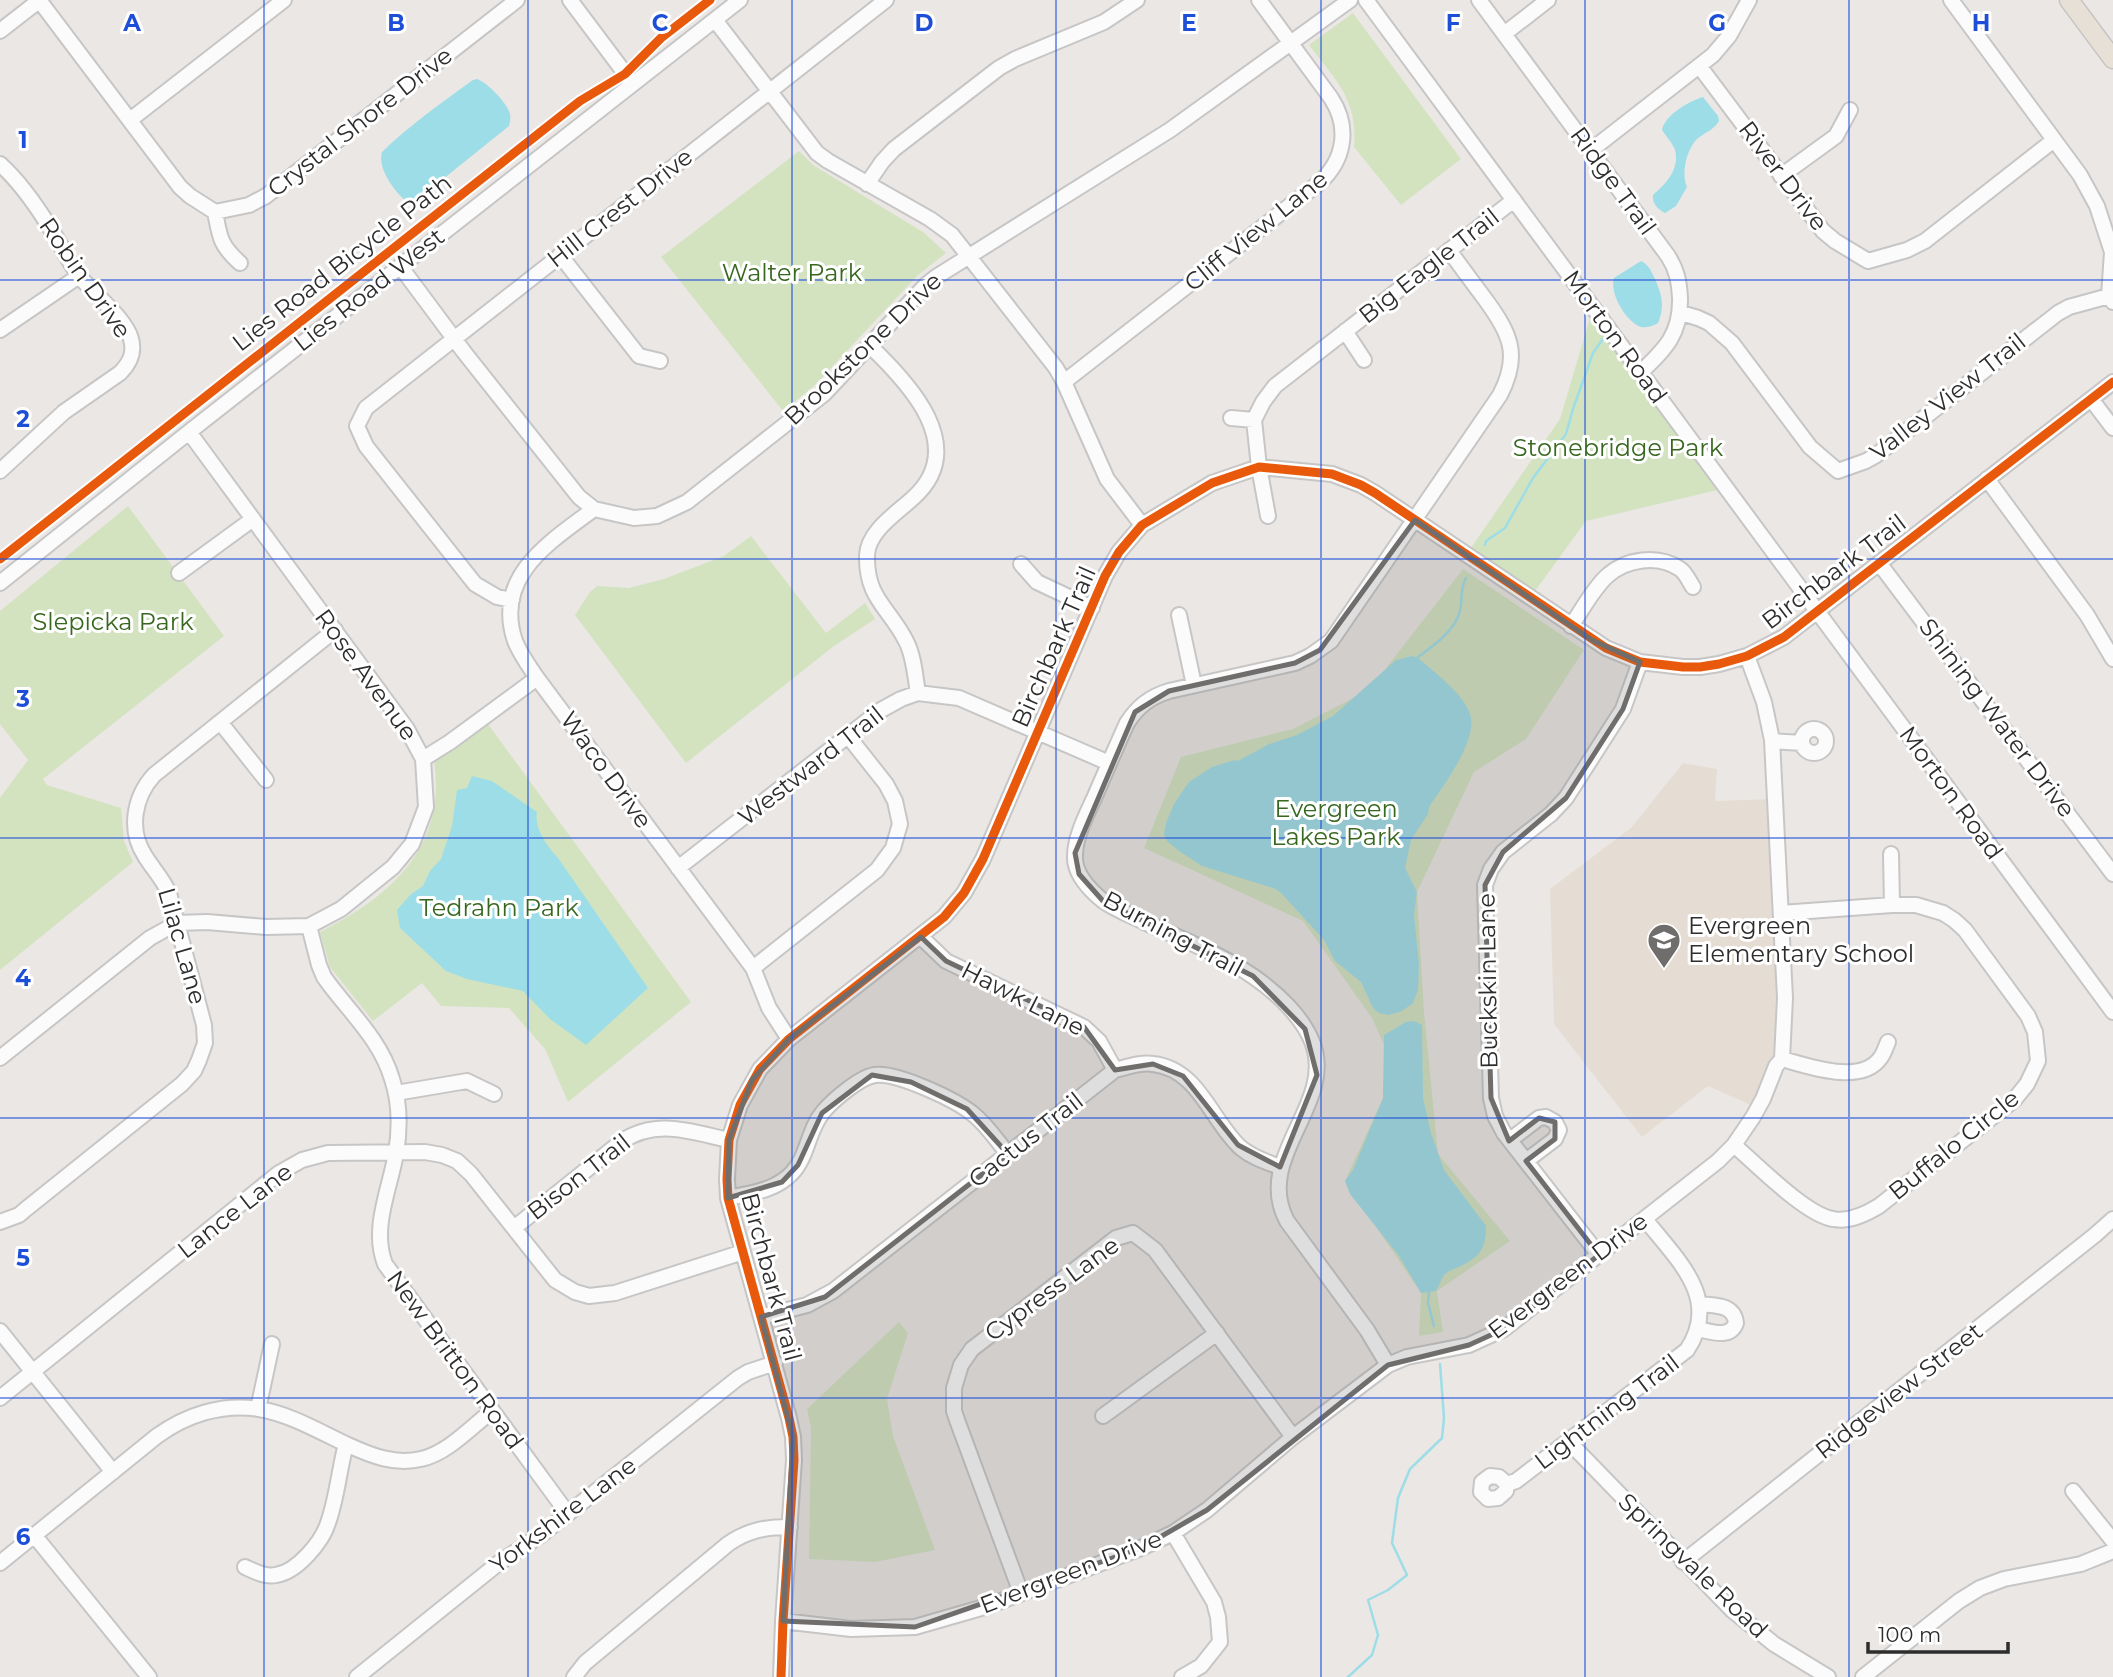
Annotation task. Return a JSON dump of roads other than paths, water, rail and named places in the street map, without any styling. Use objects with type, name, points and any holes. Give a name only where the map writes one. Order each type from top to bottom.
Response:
[{"type":"main road","points":[[2070,0],[2113,59]]},
{"type":"street","points":[[0,30],[40,0],[180,187],[215,212],[219,236],[226,251],[240,264]]},
{"type":"street","points":[[130,120],[284,0]]},
{"type":"street","name":"Crystal Shore Drive","points":[[215,212],[249,205],[266,196],[517,0]]},
{"type":"street","points":[[570,0],[633,84]]},
{"type":"street","name":"Lies Road West","points":[[0,583],[188,432],[740,0]]},
{"type":"street","name":"Hill Crest Drive","points":[[512,600],[497,597],[481,589],[469,578],[366,446],[357,426],[359,419],[370,403],[886,0]]},
{"type":"street","points":[[867,184],[894,149],[999,68],[1104,22],[1137,0]]},
{"type":"street","points":[[1259,0],[1290,42]]},
{"type":"street","name":"Brookstone Drive","points":[[594,509],[634,518],[657,516],[687,502],[817,399],[926,285],[1170,130],[1350,0]]},
{"type":"street","name":"Morton Road","points":[[1366,0],[2113,1012]]},
{"type":"street","name":"Ridge Trail","points":[[1479,0],[1673,263],[1679,278],[1681,313],[1669,343],[1641,372]]},
{"type":"street","points":[[1504,34],[1548,0]]},
{"type":"street","points":[[1590,151],[1700,67],[1723,45],[1749,0]]},
{"type":"street","points":[[1951,0],[2080,175],[2097,206],[2112,252],[2111,299]]},
{"type":"street","points":[[715,20],[817,153],[940,225],[952,235],[1056,368],[1107,479],[1142,525]]},
{"type":"street","name":"Cliff View Lane","points":[[1064,382],[1309,192],[1334,168],[1343,143],[1338,111],[1290,42]]},
{"type":"street","name":"River Drive","points":[[1700,67],[1823,231],[1868,261],[1908,250],[1925,241],[2054,140]]},
{"type":"street","points":[[1781,176],[1836,136],[1850,110]]},
{"type":"street","name":"Robin Drive","points":[[0,164],[10,173],[46,221],[79,276],[128,332],[132,354],[127,366],[120,373],[64,412],[0,471]]},
{"type":"street","name":"Big Eagle Trail","points":[[1254,420],[1275,386],[1514,200]]},
{"type":"street","name":"Burning Trail","points":[[1388,1365],[1367,1330],[1287,1222],[1280,1205],[1280,1167],[1317,1075],[1316,1055],[1310,1038],[1289,1008],[1253,976],[1109,904],[1095,893],[1079,874],[1074,853],[1084,820],[1127,723],[1144,703],[1155,696],[1194,685],[1295,663],[1320,650],[1340,630],[1500,395],[1511,368],[1510,340],[1503,323],[1449,250]]},
{"type":"street","points":[[560,255],[639,356],[660,361]]},
{"type":"street","points":[[400,266],[571,488],[594,509]]},
{"type":"street","points":[[0,330],[79,276]]},
{"type":"street","name":"Valley View Trail","points":[[1681,313],[1709,323],[1732,343],[1810,447],[1838,471],[1875,456],[2058,313],[2069,307],[2111,299]]},
{"type":"street","name":"Big Eagle Trail","points":[[1345,331],[1364,360]]},
{"type":"street","points":[[869,345],[887,362],[923,409],[932,423],[936,439],[937,448],[930,478],[913,498],[884,522],[867,552],[872,589],[908,644],[918,693],[960,698],[1109,763]]},
{"type":"street","name":"Birchbark Trail","points":[[781,1677],[794,1460],[793,1437],[728,1198],[729,1140],[740,1105],[752,1080],[767,1060],[789,1039],[950,911],[971,883],[1114,560],[1127,540],[1142,525],[1202,488],[1223,478],[1259,467],[1332,474],[1375,493],[1606,648],[1640,662],[1700,667],[1747,656],[1784,637],[2113,382]]},
{"type":"street","points":[[2091,399],[2113,428]]},
{"type":"street","points":[[1231,418],[1254,420],[1268,516]]},
{"type":"street","name":"Rose Avenue","points":[[0,1058],[149,938],[177,923],[309,926],[341,909],[405,855],[426,807],[423,759],[407,729],[188,432]]},
{"type":"street","points":[[1987,479],[2087,615],[2113,659]]},
{"type":"street","name":"Waco Drive","points":[[594,509],[534,556],[522,573],[512,600],[511,613],[516,641],[537,678],[753,968],[769,1008],[789,1039]]},
{"type":"street","points":[[179,573],[253,519]]},
{"type":"street","points":[[1571,626],[1605,578],[1629,563],[1655,560],[1669,564],[1683,571],[1693,587]]},
{"type":"street","name":"Shining Water Drive","points":[[1879,563],[2113,874]]},
{"type":"street","points":[[1021,564],[1037,582],[1092,608]]},
{"type":"street","points":[[1179,615],[1194,685]]},
{"type":"street","name":"Lilac Lane","points":[[0,1222],[19,1215],[182,1084],[194,1071],[205,1044],[204,1025],[165,884],[145,857],[138,842],[135,811],[145,787],[154,775],[335,630]]},
{"type":"street","name":"Evergreen Drive","points":[[783,1621],[851,1629],[915,1627],[988,1606],[1141,1548],[1173,1533],[1207,1510],[1293,1437],[1388,1365],[1407,1357],[1469,1345],[1512,1324],[1708,1170],[1734,1145],[1754,1117],[1776,1066],[1782,1059],[1785,998],[1772,741],[1764,702],[1747,656]]},
{"type":"street","name":"Buckskin Lane","points":[[1600,1255],[1499,1124],[1491,1098],[1485,885],[1491,869],[1503,852],[1551,814],[1566,798],[1623,709],[1640,662]]},
{"type":"street","points":[[423,759],[537,678]]},
{"type":"street","name":"Westward Trail","points":[[678,868],[889,705],[918,693]]},
{"type":"street","points":[[220,722],[266,780]]},
{"type":"street","points":[[753,968],[877,870],[893,848],[900,824],[895,801],[886,784],[848,736]]},
{"type":"street","points":[[1772,741],[1802,743]]},
{"type":"street","points":[[1891,855],[1892,905]]},
{"type":"street","name":"Buffalo Circle","points":[[1734,1145],[1808,1209],[1834,1220],[1855,1217],[1879,1206],[2014,1100],[2027,1084],[2038,1062],[2038,1047],[2028,1016],[1965,930],[1943,913],[1916,905],[1892,905],[1781,913]]},
{"type":"street","name":"New Britton Road","points":[[309,926],[324,977],[377,1046],[388,1067],[396,1093],[399,1121],[396,1153],[379,1234],[383,1258],[389,1271],[568,1514]]},
{"type":"street","name":"Hawk Lane","points":[[921,936],[946,961],[1084,1027],[1099,1041],[1115,1070]]},
{"type":"street","points":[[1782,1059],[1832,1072],[1853,1072],[1871,1067],[1881,1058],[1888,1042]]},
{"type":"street","name":"Cactus Trail","points":[[761,1317],[807,1305],[825,1297],[1115,1070],[1153,1064],[1177,1073],[1194,1086],[1238,1145],[1257,1158],[1280,1167]]},
{"type":"street","points":[[728,1198],[763,1191],[782,1182],[798,1166],[815,1124],[822,1114],[859,1082],[872,1075],[884,1075],[911,1082],[967,1110],[982,1122],[1008,1154]]},
{"type":"street","points":[[396,1093],[467,1080],[494,1094]]},
{"type":"street","points":[[1510,1140],[1539,1118],[1546,1117],[1555,1122],[1559,1130],[1555,1139],[1526,1161]]},
{"type":"street","name":"Bison Trail","points":[[514,1228],[621,1142],[636,1133],[652,1128],[669,1128],[729,1140]]},
{"type":"street","name":"Lance Lane","points":[[0,1398],[279,1173],[293,1164],[328,1153],[425,1152],[457,1161],[477,1181],[555,1280],[575,1292],[589,1296],[615,1293],[743,1252]]},
{"type":"street","name":"Lightning Trail","points":[[1507,1484],[1516,1481],[1569,1442],[1687,1350],[1698,1329],[1700,1304],[1692,1279],[1645,1219]]},
{"type":"street","name":"Ridgeview Street","points":[[1683,1562],[2113,1219]]},
{"type":"street","name":"Cypress Lane","points":[[1021,1593],[954,1411],[957,1375],[972,1349],[1116,1238],[1133,1233],[1155,1250],[1293,1437]]},
{"type":"street","name":"Lightning Trail","points":[[1698,1329],[1726,1334],[1732,1331],[1737,1323],[1735,1314],[1727,1307],[1700,1304]]},
{"type":"street","points":[[0,1331],[113,1472]]},
{"type":"street","points":[[1103,1416],[1217,1333]]},
{"type":"street","points":[[258,1409],[272,1344]]},
{"type":"street","name":"Yorkshire Lane","points":[[357,1677],[500,1562],[568,1514],[737,1378],[775,1363]]},
{"type":"street","points":[[0,1563],[166,1430],[186,1419],[215,1410],[258,1409],[285,1417],[380,1459],[392,1461],[419,1460],[436,1453],[492,1411]]},
{"type":"street","name":"Springvale Road","points":[[1569,1442],[1683,1562],[1748,1624],[1794,1658],[1828,1677]]},
{"type":"street","points":[[246,1567],[262,1575],[276,1575],[298,1564],[318,1542],[334,1505],[346,1444]]},
{"type":"street","points":[[2073,1490],[2113,1541]]},
{"type":"street","points":[[574,1677],[585,1663],[734,1539],[758,1529],[790,1527]]},
{"type":"street","points":[[1173,1533],[1214,1602],[1226,1643],[1201,1666],[1182,1677]]},
{"type":"street","points":[[34,1535],[149,1677]]},
{"type":"street","points":[[1863,1677],[1959,1601],[1980,1588],[2004,1579],[2075,1566],[2113,1551]]},
{"type":"water","points":[[477,79],[491,89],[505,105],[510,114],[509,126],[417,200],[407,202],[392,186],[385,173],[382,152],[426,114]]},
{"type":"water","points":[[1703,97],[1719,121],[1693,144],[1685,169],[1687,187],[1676,206],[1665,213],[1656,206],[1653,195],[1671,176],[1676,157],[1674,148],[1662,130],[1673,114]]},
{"type":"water","points":[[1641,261],[1652,273],[1662,301],[1658,323],[1645,327],[1635,324],[1625,313],[1616,299],[1613,284],[1614,278]]},
{"type":"water","points":[[1412,656],[1418,658],[1455,691],[1467,706],[1471,724],[1465,749],[1411,840],[1405,868],[1417,892],[1414,915],[1419,964],[1418,990],[1413,1003],[1402,1011],[1389,1015],[1379,1013],[1373,1008],[1361,982],[1335,961],[1324,940],[1276,889],[1202,866],[1179,851],[1164,835],[1174,804],[1189,782],[1212,767],[1238,761],[1333,716],[1396,660]]},
{"type":"water","points":[[472,776],[492,781],[537,812],[537,824],[546,842],[648,988],[586,1045],[550,1019],[523,991],[467,979],[446,971],[400,928],[397,910],[411,894],[423,886],[430,871],[441,859],[452,826],[457,790],[467,788]]},
{"type":"water","points":[[1414,1021],[1422,1025],[1423,1098],[1431,1133],[1444,1170],[1486,1226],[1485,1241],[1477,1256],[1446,1274],[1436,1291],[1421,1293],[1399,1256],[1350,1194],[1345,1181],[1353,1170],[1383,1098],[1384,1035],[1406,1022]]},
{"type":"waterway","points":[[1485,545],[1486,541],[1505,528],[1533,478],[1566,434],[1593,353],[1603,339]]},
{"type":"waterway","points":[[1418,657],[1443,637],[1453,625],[1460,611],[1466,578]]},
{"type":"waterway","points":[[1429,1292],[1428,1303],[1434,1326]]},
{"type":"waterway","points":[[1348,1677],[1372,1655],[1378,1635],[1368,1600],[1388,1590],[1407,1575],[1392,1543],[1398,1498],[1410,1469],[1442,1438],[1444,1418],[1440,1364]]},
{"type":"place","name":"Evergreen Elementary School","points":[[1664,970]]},
{"type":"park label","name":"Walter Park","points":[[792,273]]},
{"type":"park label","name":"Stonebridge Park","points":[[1618,448]]},
{"type":"park label","name":"Slepicka Park","points":[[113,622]]},
{"type":"park label","name":"Evergreen Lakes Park","points":[[1336,823]]},
{"type":"park label","name":"Tedrahn Park","points":[[499,908]]}]
